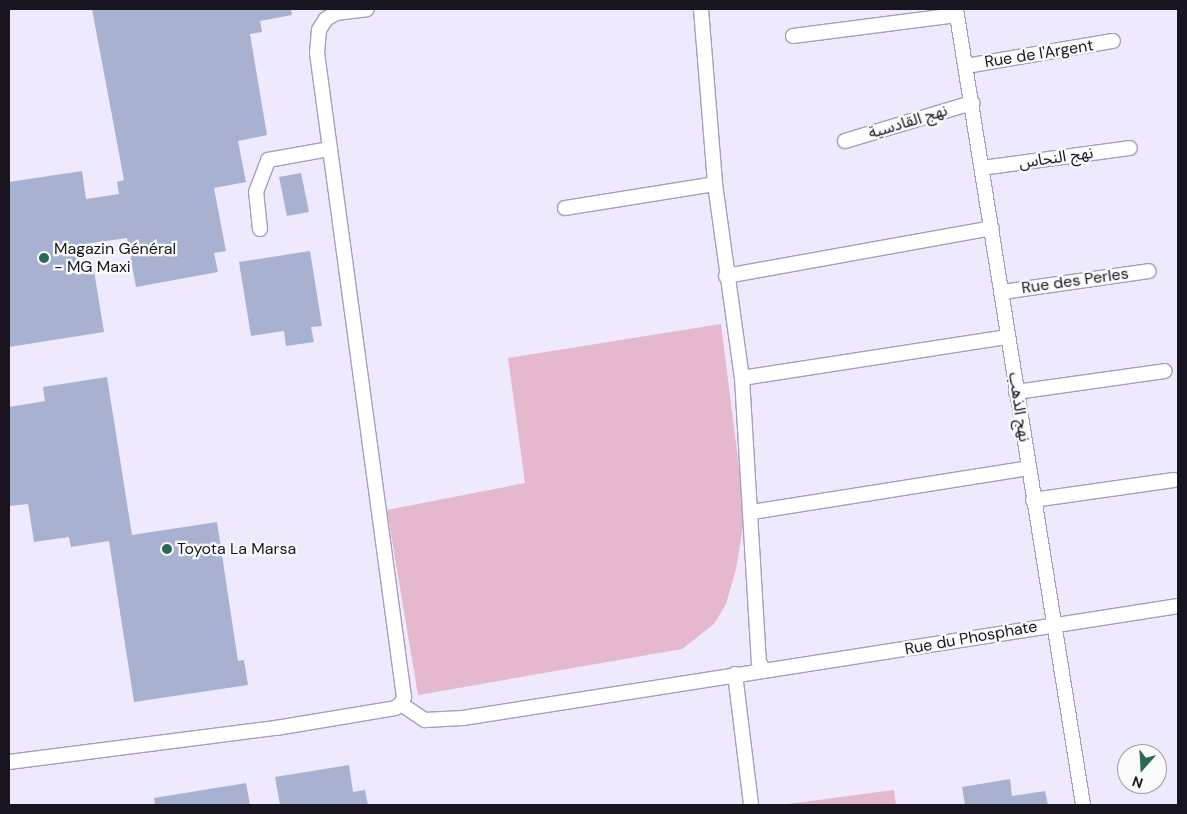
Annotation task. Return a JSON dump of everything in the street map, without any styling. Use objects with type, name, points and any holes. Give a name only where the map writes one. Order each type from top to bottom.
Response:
[{"type":"street","points":[[9,762],[276,728],[395,708],[401,704],[402,687],[317,53],[319,30],[326,19],[336,13],[367,9]]},
{"type":"street","points":[[701,9],[726,276],[742,378],[752,512],[759,662],[764,671]]},
{"type":"street","points":[[793,36],[957,12]]},
{"type":"street","name":"نهج الذهب","points":[[957,12],[1033,500],[1083,805]]},
{"type":"street","name":"Rue de l'Argent","points":[[966,66],[1113,41]]},
{"type":"street","name":"نهج القادسية","points":[[845,141],[972,103]]},
{"type":"street","name":"نهج النحاس","points":[[982,168],[1130,148]]},
{"type":"street","points":[[260,229],[256,192],[268,160],[330,149]]},
{"type":"street","points":[[564,208],[716,184]]},
{"type":"street","points":[[726,276],[992,228]]},
{"type":"street","name":"Rue des Perles","points":[[1002,292],[1149,271]]},
{"type":"street","points":[[742,378],[1008,337]]},
{"type":"street","points":[[1016,392],[1165,371]]},
{"type":"street","points":[[752,512],[1029,468]]},
{"type":"street","points":[[1033,500],[1174,480]]},
{"type":"street","name":"Rue du Phosphate","points":[[401,704],[418,718],[432,721],[1178,606]]},
{"type":"street","points":[[735,674],[751,805]]},
{"type":"shaded area","points":[[721,324],[745,515],[736,569],[726,604],[714,624],[682,649],[418,695],[387,510],[525,483],[508,358]]},
{"type":"shaded area","points":[[894,790],[896,805],[780,805]]},
{"type":"building","points":[[92,9],[291,9],[292,15],[260,21],[262,32],[250,34],[267,135],[238,141],[246,182],[214,188],[226,251],[214,253],[218,272],[136,287],[127,238],[78,245],[82,273],[94,271],[104,332],[9,347],[9,182],[82,171],[86,199],[119,194],[117,182],[124,180]]},
{"type":"building","points":[[301,173],[309,212],[287,216],[279,177]]},
{"type":"building","points":[[310,251],[322,326],[311,327],[314,342],[286,346],[284,331],[251,336],[239,262]]},
{"type":"building","points":[[107,377],[132,535],[217,522],[238,661],[244,660],[248,685],[134,702],[109,541],[71,547],[69,537],[34,542],[28,504],[9,506],[9,407],[45,401],[43,387]]},
{"type":"building","points":[[349,765],[353,792],[365,790],[368,805],[280,805],[275,777]]},
{"type":"building","points":[[1010,779],[1012,796],[1045,791],[1048,805],[965,805],[962,787]]},
{"type":"building","points":[[246,783],[250,805],[155,805],[154,798]]},
{"type":"place","name":"Magazin Général - MG Maxi","points":[[44,258]]},
{"type":"place","name":"Toyota La Marsa","points":[[167,549]]}]
